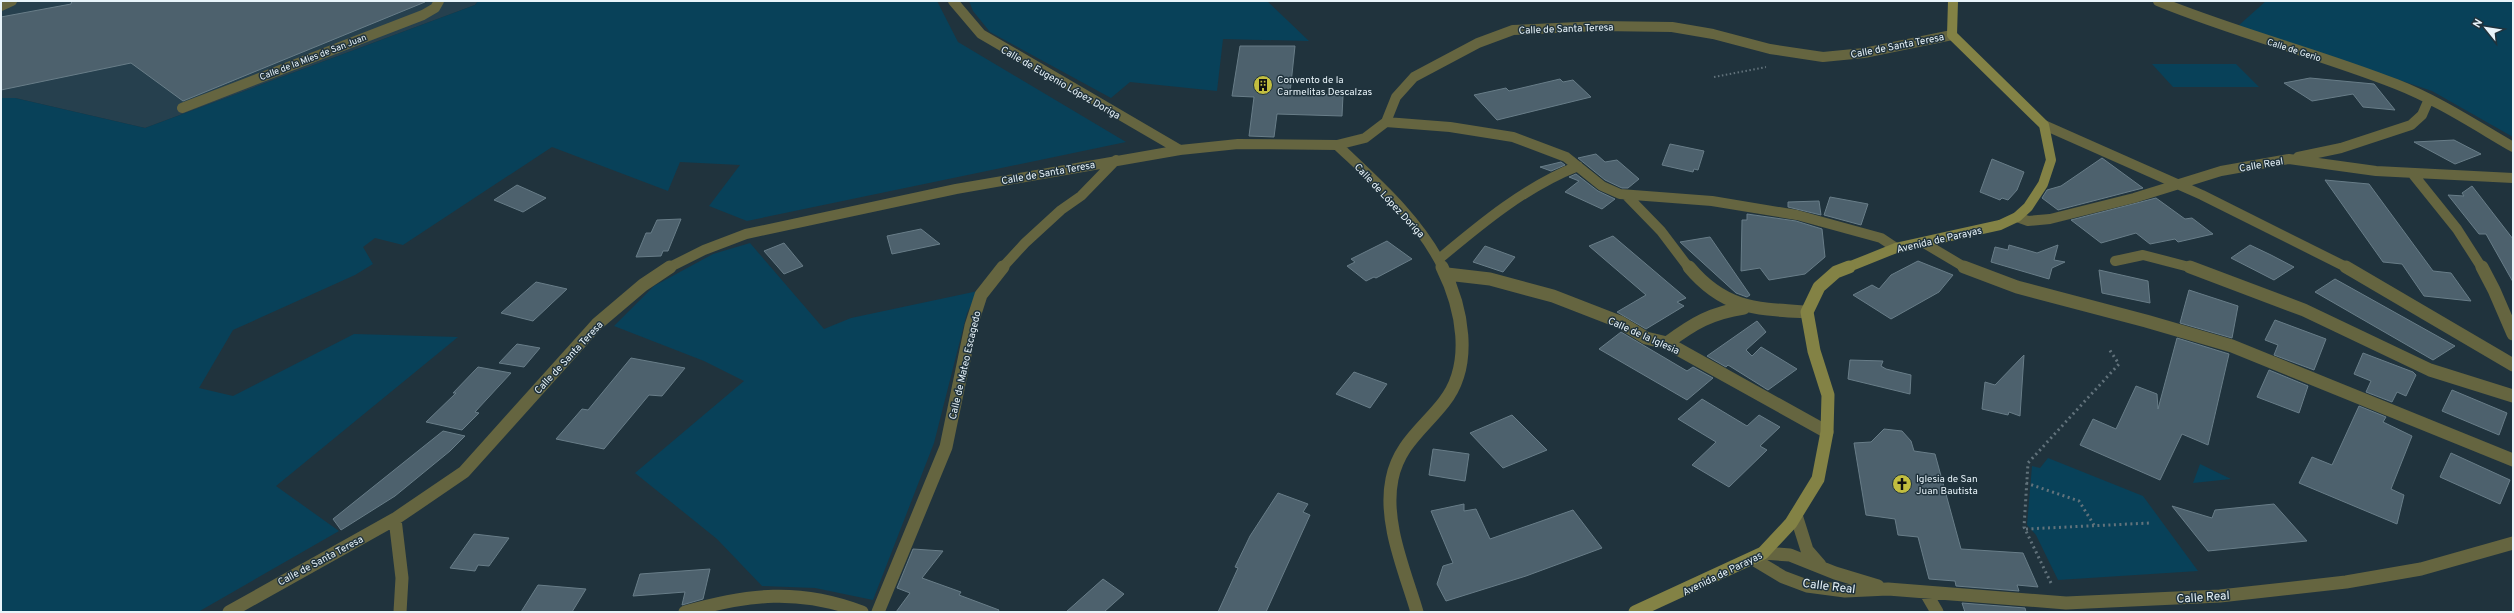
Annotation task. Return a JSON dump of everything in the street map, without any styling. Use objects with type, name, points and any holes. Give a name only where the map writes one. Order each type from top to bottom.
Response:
[{"type":"street","points":[[1,6],[12,1]]},
{"type":"street","name":"Calle de la Mies de San Juan","points":[[182,108],[423,15],[435,8],[439,1]]},
{"type":"street","name":"Calle de Eugenio López Doriga","points":[[953,1],[964,17],[986,38],[1180,150]]},
{"type":"street","points":[[1953,1],[1951,14],[1952,34],[2044,125],[2180,183],[2282,234],[2357,273],[2513,365]]},
{"type":"street","name":"Calle de Gerio","points":[[2158,1],[2191,16],[2396,84],[2429,100],[2513,147]]},
{"type":"street","name":"Calle de Santa Teresa","points":[[229,612],[395,519],[464,472],[597,324],[668,268],[704,250],[746,234],[796,222],[956,189],[1180,150],[1238,144],[1337,145],[1365,138],[1386,122],[1396,97],[1414,77],[1478,43],[1513,30],[1600,26],[1672,27],[1712,34],[1770,49],[1824,57],[1864,53],[1952,34]]},
{"type":"street","points":[[2289,159],[2341,148],[2411,125],[2422,114],[2429,100]]},
{"type":"street","points":[[1386,122],[1450,126],[1513,137],[1527,144],[1552,150],[1578,166],[1602,186],[1626,195],[1712,201],[1797,214],[1880,238],[1896,248]]},
{"type":"street","name":"Avenida de Parayas","points":[[1634,612],[1758,556],[1791,523],[1818,479],[1827,432],[1828,395],[1814,352],[1807,312],[1819,287],[1836,272],[1896,248],[1924,243],[2000,224],[2016,217],[2028,207],[2043,184],[2051,160],[2044,125]]},
{"type":"street","name":"Calle de López Doriga","points":[[1337,145],[1393,200],[1424,236],[1447,274],[1458,308],[1462,364],[1454,388],[1442,405],[1411,436],[1399,452],[1392,480],[1390,508],[1417,612]]},
{"type":"street","name":"Calle Real","points":[[2016,217],[2028,221],[2050,220],[2134,198],[2221,171],[2289,159],[2412,173],[2513,178]]},
{"type":"street","name":"Calle de Mateo Escagedo","points":[[878,612],[919,517],[946,447],[971,326],[981,295],[991,280],[1025,243],[1061,210],[1081,196],[1116,160]]},
{"type":"street","points":[[1439,259],[1502,210],[1562,171],[1578,166]]},
{"type":"street","points":[[2412,173],[2451,219],[2473,250],[2503,306],[2513,334]]},
{"type":"street","points":[[1626,195],[1665,236],[1702,283],[1729,302],[1748,307],[1807,312]]},
{"type":"street","points":[[1924,243],[1963,268],[2037,292],[2118,313],[2232,346],[2513,460]]},
{"type":"street","points":[[2115,261],[2143,255],[2173,261],[2220,277],[2310,313],[2430,370],[2513,396]]},
{"type":"street","name":"Calle de la Iglesia","points":[[1447,274],[1490,279],[1553,296],[1620,322],[1646,338],[1667,343],[1827,432]]},
{"type":"street","points":[[1667,343],[1686,329],[1719,312],[1748,307]]},
{"type":"street","points":[[1796,515],[1807,550],[1821,566]]},
{"type":"street","points":[[395,519],[402,578],[400,612]]},
{"type":"street","name":"Calle Real","points":[[1758,556],[1783,577],[1807,586],[1846,591],[1888,589],[2066,603],[2220,596],[2346,582],[2421,569],[2513,543]]},
{"type":"street","name":"Calle Real","points":[[1758,556],[1790,555],[1821,566],[1835,573],[1888,589]]},
{"type":"street","points":[[1926,593],[1937,612]]},
{"type":"street","points":[[685,612],[727,602],[794,596],[820,599],[862,612]]},
{"type":"path","points":[[1714,77],[1768,67]]},
{"type":"path","points":[[2066,603],[2050,582],[2026,529],[2026,483],[2028,463],[2120,364],[2109,349]]},
{"type":"path","points":[[2026,483],[2079,501],[2095,526]]},
{"type":"path","points":[[2026,529],[2150,523]]},
{"type":"shaded area","points":[[1,1],[478,1],[475,5],[145,128],[15,98],[1,98]]},
{"type":"shaded area","points":[[478,1],[937,1],[958,42],[1126,142],[747,221],[709,206],[740,165],[680,162],[668,191],[552,147],[403,245],[375,238],[363,247],[373,264],[355,275],[233,330],[199,388],[233,396],[354,334],[458,337],[276,486],[339,531],[198,612],[1,612],[1,98],[15,98],[145,128],[475,5]]},
{"type":"shaded area","points":[[969,1],[1267,1],[1309,41],[1223,39],[1217,91],[1130,82],[1111,98],[990,32],[973,11]]},
{"type":"shaded area","points":[[2266,1],[2513,1],[2513,137],[2432,91],[2238,26]]},
{"type":"shaded area","points":[[2152,64],[2236,64],[2259,87],[2173,87]]},
{"type":"shaded area","points":[[750,243],[824,329],[851,318],[978,291],[967,313],[934,443],[873,600],[815,588],[762,586],[717,539],[635,473],[744,381],[704,361],[614,326],[654,286],[713,254]]},
{"type":"shaded area","points":[[2048,458],[2143,496],[2198,571],[2058,580],[2036,535],[2027,525],[2032,466],[2040,468]]},
{"type":"shaded area","points":[[2200,464],[2231,479],[2193,483]]},
{"type":"building","points":[[72,1],[425,2],[183,101],[131,63],[1,90],[1,17],[71,4]]},
{"type":"building","name":"Convento de la Carmelitas Descalzas","points":[[1240,46],[1295,46],[1290,93],[1343,95],[1342,116],[1277,114],[1274,137],[1249,136],[1254,97],[1232,96]]},
{"type":"building","points":[[2310,78],[2374,84],[2395,110],[2363,107],[2353,94],[2312,101],[2284,83]]},
{"type":"building","points":[[1560,79],[1563,82],[1573,80],[1591,97],[1497,120],[1474,95],[1506,88],[1509,91]]},
{"type":"building","points":[[2454,140],[2481,154],[2455,164],[2414,142]]},
{"type":"building","points":[[1670,144],[1704,151],[1698,170],[1694,169],[1693,172],[1662,165]]},
{"type":"building","points":[[1596,154],[1605,162],[1617,160],[1639,179],[1628,188],[1622,188],[1605,180],[1578,158]]},
{"type":"building","points":[[2102,158],[2143,188],[2058,210],[2042,198],[2047,190],[2061,186]]},
{"type":"building","points":[[1992,159],[2024,172],[2017,190],[2008,200],[2002,198],[2000,200],[1980,192]]},
{"type":"building","points":[[1561,162],[1565,165],[1551,171],[1540,167]]},
{"type":"building","points":[[1576,174],[1598,191],[1615,199],[1602,209],[1565,192],[1579,181],[1569,177]]},
{"type":"building","points":[[2325,180],[2369,184],[2433,271],[2451,273],[2471,301],[2424,296],[2402,264],[2383,262]]},
{"type":"building","points":[[517,185],[546,198],[523,212],[494,200]]},
{"type":"building","points":[[2472,186],[2513,239],[2513,282],[2486,234],[2479,234],[2448,195],[2464,196],[2462,193]]},
{"type":"building","points":[[1830,197],[1868,204],[1861,225],[1824,215]]},
{"type":"building","points":[[2156,198],[2185,219],[2192,218],[2213,234],[2178,242],[2175,239],[2150,244],[2136,233],[2101,243],[2071,220]]},
{"type":"building","points":[[1819,201],[1821,215],[1788,207],[1788,202]]},
{"type":"building","points":[[1747,214],[1796,221],[1822,229],[1825,257],[1805,274],[1769,280],[1760,268],[1741,271],[1742,220],[1747,220]]},
{"type":"building","points":[[681,219],[668,251],[663,251],[661,256],[636,257],[646,233],[651,233],[657,220]]},
{"type":"building","points":[[921,229],[940,244],[892,254],[887,236]]},
{"type":"building","points":[[1613,236],[1686,298],[1677,302],[1684,306],[1646,329],[1617,312],[1646,295],[1589,246]]},
{"type":"building","points":[[1710,237],[1750,295],[1747,297],[1736,293],[1680,242]]},
{"type":"building","points":[[1387,241],[1412,259],[1376,278],[1374,277],[1366,281],[1347,266],[1355,262],[1351,259]]},
{"type":"building","points":[[784,243],[803,266],[784,274],[764,251]]},
{"type":"building","points":[[2009,245],[2037,253],[2058,245],[2054,260],[2065,262],[2052,268],[2049,279],[1991,262],[1995,247],[2008,250]]},
{"type":"building","points":[[2250,245],[2294,267],[2274,280],[2231,258]]},
{"type":"building","points":[[1485,246],[1515,257],[1503,272],[1473,262]]},
{"type":"building","points":[[1918,261],[1953,275],[1939,292],[1891,319],[1853,295],[1872,285],[1879,289],[1891,275]]},
{"type":"building","points":[[2099,270],[2148,281],[2150,303],[2102,293]]},
{"type":"building","points":[[2335,279],[2455,346],[2433,360],[2315,292]]},
{"type":"building","points":[[536,282],[567,289],[533,321],[501,313]]},
{"type":"building","points":[[2189,290],[2238,306],[2232,338],[2180,323]]},
{"type":"building","points":[[2275,320],[2326,339],[2314,370],[2274,355],[2278,345],[2265,340]]},
{"type":"building","points":[[1757,321],[1766,332],[1746,350],[1752,356],[1761,347],[1797,369],[1768,390],[1728,365],[1726,367],[1707,356]]},
{"type":"building","points":[[1621,332],[1687,371],[1693,367],[1713,378],[1687,400],[1599,349]]},
{"type":"building","points":[[2177,338],[2229,354],[2208,445],[2182,434],[2160,480],[2080,445],[2093,419],[2116,429],[2136,386],[2157,394],[2158,409]]},
{"type":"building","points":[[517,344],[540,348],[524,367],[499,363]]},
{"type":"building","points":[[2363,353],[2413,372],[2416,375],[2406,396],[2397,392],[2392,402],[2366,392],[2371,381],[2354,374]]},
{"type":"building","points":[[2024,355],[2020,416],[2009,412],[2008,415],[1982,409],[1985,382],[1995,385]]},
{"type":"building","points":[[631,358],[685,368],[662,396],[649,395],[604,449],[556,439],[582,409],[588,410]]},
{"type":"building","points":[[1850,360],[1883,361],[1881,366],[1886,369],[1911,375],[1910,394],[1848,379]]},
{"type":"building","points":[[478,367],[511,373],[475,412],[479,413],[462,430],[426,422],[456,393],[453,393]]},
{"type":"building","points":[[2269,370],[2308,386],[2299,413],[2257,397]]},
{"type":"building","points":[[1354,372],[1387,384],[1370,408],[1336,394]]},
{"type":"building","points":[[2452,390],[2507,413],[2499,435],[2442,411]]},
{"type":"building","points":[[1702,399],[1747,426],[1759,415],[1780,427],[1760,446],[1767,450],[1729,487],[1692,465],[1716,442],[1678,419]]},
{"type":"building","points":[[2359,406],[2386,417],[2383,422],[2412,436],[2391,489],[2404,495],[2397,524],[2299,483],[2312,457],[2332,465]]},
{"type":"building","points":[[1512,415],[1547,450],[1503,468],[1470,433]]},
{"type":"building","name":"Iglesia de San Juan Bautista","points":[[1884,429],[1902,431],[1911,441],[1914,451],[1935,454],[1961,549],[2023,553],[2038,587],[2017,585],[2019,591],[1956,586],[1955,581],[1929,579],[1918,537],[1898,535],[1895,519],[1866,515],[1854,443],[1871,442]]},
{"type":"building","points":[[443,431],[465,436],[450,451],[395,496],[341,530],[333,519]]},
{"type":"building","points":[[1433,449],[1469,454],[1465,481],[1429,475]]},
{"type":"building","points":[[2451,453],[2510,480],[2500,504],[2440,477]]},
{"type":"building","points":[[1278,493],[1308,504],[1303,512],[1310,515],[1266,612],[1218,612],[1238,568],[1235,567],[1250,536]]},
{"type":"building","points":[[1464,504],[1464,511],[1476,509],[1490,539],[1573,510],[1602,548],[1526,576],[1446,601],[1437,584],[1443,566],[1453,563],[1431,511]]},
{"type":"building","points":[[2274,504],[2307,541],[2208,551],[2172,506],[2212,518],[2215,510]]},
{"type":"building","points":[[474,534],[509,538],[489,566],[478,565],[475,571],[450,568]]},
{"type":"building","points":[[913,549],[943,551],[922,578],[961,592],[959,595],[999,610],[998,612],[896,612],[910,593],[897,588]]},
{"type":"building","points":[[710,569],[703,599],[682,605],[685,592],[633,596],[640,574]]},
{"type":"building","points":[[1103,579],[1124,594],[1104,612],[1066,612]]},
{"type":"building","points":[[538,585],[586,589],[572,612],[521,612]]},
{"type":"building","points":[[1962,603],[2025,608],[2026,612],[1965,612]]},
{"type":"place","name":"Convento de la Carmelitas Descalzas","points":[[1263,85]]},
{"type":"place","name":"Iglesia de San Juan Bautista","points":[[1902,484]]}]
